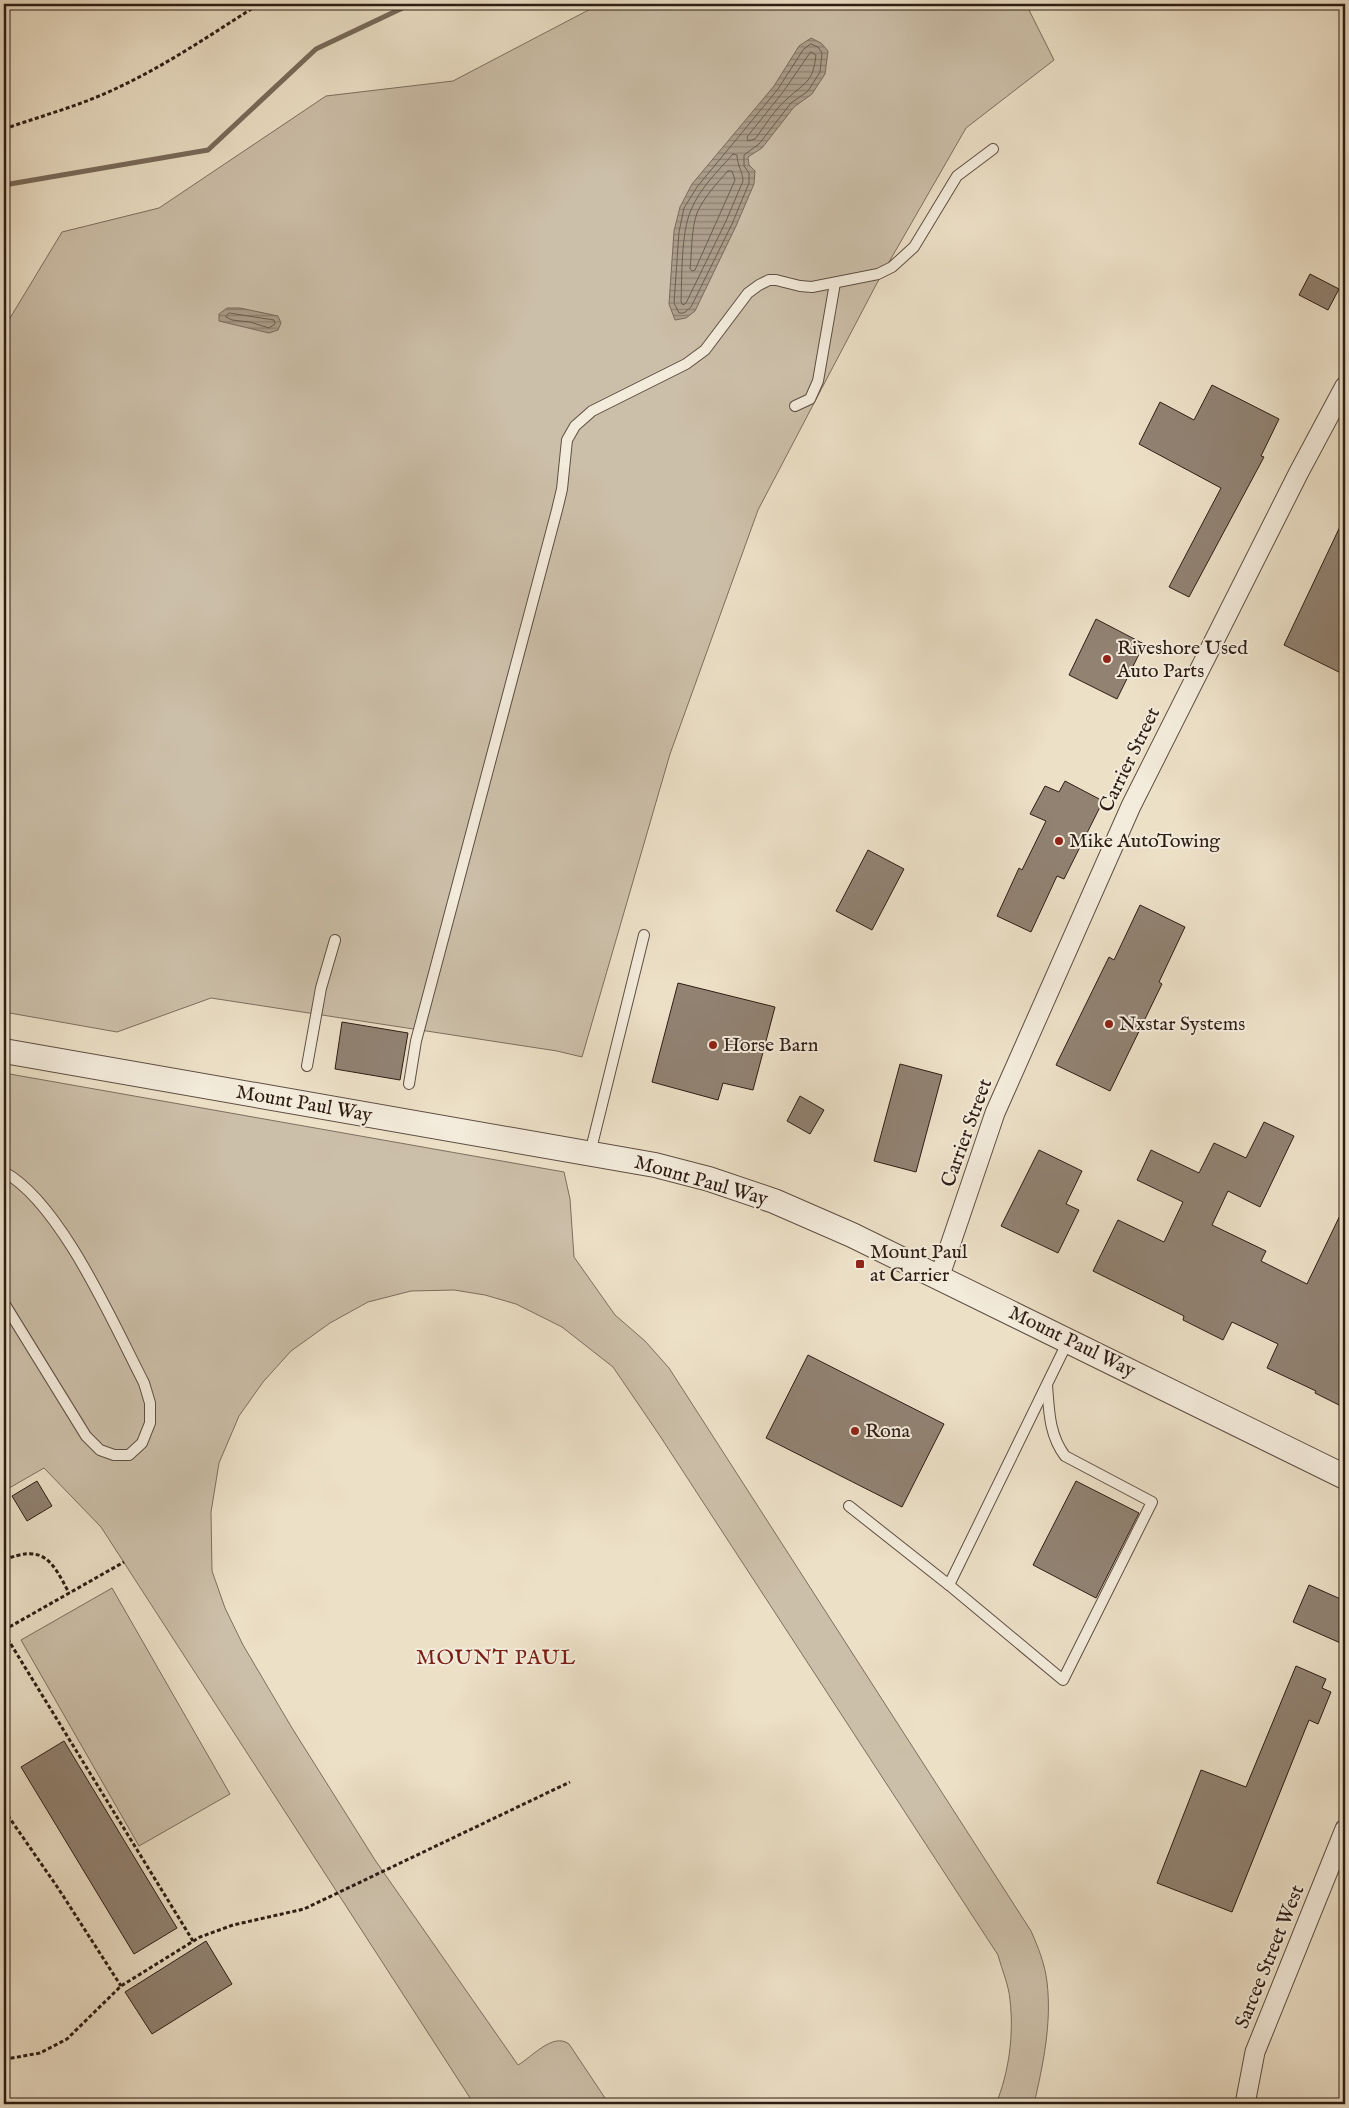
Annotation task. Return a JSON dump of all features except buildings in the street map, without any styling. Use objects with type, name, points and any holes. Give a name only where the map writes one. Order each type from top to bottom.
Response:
[{"type":"street","name":"Carrier Street","points":[[939,1278],[995,1113],[1132,806],[1302,465],[1345,386]]},
{"type":"street","name":"Mount Paul Way","points":[[4,1052],[590,1153],[709,1179],[774,1201],[852,1235],[1345,1477]]},
{"type":"street","name":"Sarcee Street West","points":[[1245,2104],[1256,2052],[1345,1829]]},
{"type":"lane","points":[[409,1084],[416,1040],[557,510],[562,489],[567,440],[575,426],[592,411],[686,364],[705,350],[748,293],[769,280],[812,287],[878,274],[892,268],[914,247],[957,176],[992,149]]},
{"type":"lane","points":[[795,406],[810,398],[818,381],[835,282]]},
{"type":"lane","points":[[590,1153],[644,935]]},
{"type":"lane","points":[[307,1066],[321,988],[335,940]]},
{"type":"lane","points":[[4,1172],[20,1182],[42,1205],[60,1230],[86,1271],[144,1383],[150,1403],[150,1423],[142,1443],[129,1455],[114,1455],[100,1450],[86,1436],[4,1303]]},
{"type":"lane","points":[[949,1585],[1068,1341]]},
{"type":"lane","points":[[849,1506],[949,1585],[1063,1680],[1152,1502],[1065,1456],[1057,1446],[1050,1425],[1047,1385]]},
{"type":"path","points":[[4,129],[61,111],[116,89],[182,53],[259,4]]},
{"type":"path","points":[[4,1560],[16,1555],[32,1552],[44,1556],[56,1568],[69,1593]]},
{"type":"path","points":[[124,1562],[4,1631],[193,1941]]},
{"type":"path","points":[[4,2058],[40,2052],[68,2039],[121,1986],[200,1937],[232,1926],[304,1908],[570,1782]]},
{"type":"path","points":[[4,1810],[58,1888],[121,1986]]},
{"type":"shaded area","points":[[600,4],[1026,4],[1054,60],[966,128],[877,283],[758,510],[670,754],[582,1057],[557,1051],[211,998],[117,1032],[4,1012],[4,328],[62,232],[159,208],[326,96],[453,81]]},
{"type":"shaded area","points":[[4,1073],[564,1172],[570,1199],[574,1257],[615,1315],[645,1341],[669,1368],[1031,1931],[1045,1969],[1048,1997],[1046,2044],[1034,2104],[996,2104],[1004,2079],[1011,2040],[1009,1995],[998,1955],[660,1436],[613,1367],[562,1327],[516,1304],[485,1295],[454,1290],[411,1291],[368,1302],[330,1323],[291,1351],[263,1382],[239,1416],[219,1463],[211,1512],[212,1571],[225,1608],[243,1645],[292,1728],[375,1860],[518,2065],[550,2043],[563,2041],[569,2044],[609,2104],[474,2104],[101,1527],[44,1468],[4,1491]]},
{"type":"shaded area","points":[[112,1588],[230,1794],[139,1846],[21,1640]]},
{"type":"water","points":[[811,38],[821,43],[828,51],[825,74],[812,94],[794,107],[762,148],[748,157],[749,165],[755,171],[754,184],[736,226],[695,311],[686,318],[675,320],[669,304],[674,231],[680,207],[692,184],[774,86],[799,46]]},
{"type":"water","points":[[227,308],[240,308],[278,316],[281,323],[278,330],[269,333],[219,321],[219,314]]},
{"type":"waterway","points":[[4,185],[208,150],[316,49],[411,4]]},
{"type":"place","name":"Riveshore Used Auto Parts","points":[[1107,659]]},
{"type":"place","name":"Mike AutoTowing","points":[[1059,841]]},
{"type":"place","name":"Nxstar Systems","points":[[1109,1024]]},
{"type":"place","name":"Horse Barn","points":[[713,1045]]},
{"type":"place","name":"Mount Paul at Carrier","points":[[860,1264]]},
{"type":"place","name":"Rona","points":[[855,1431]]},
{"type":"district","name":"MOUNT PAUL","points":[[496,1658]]}]
